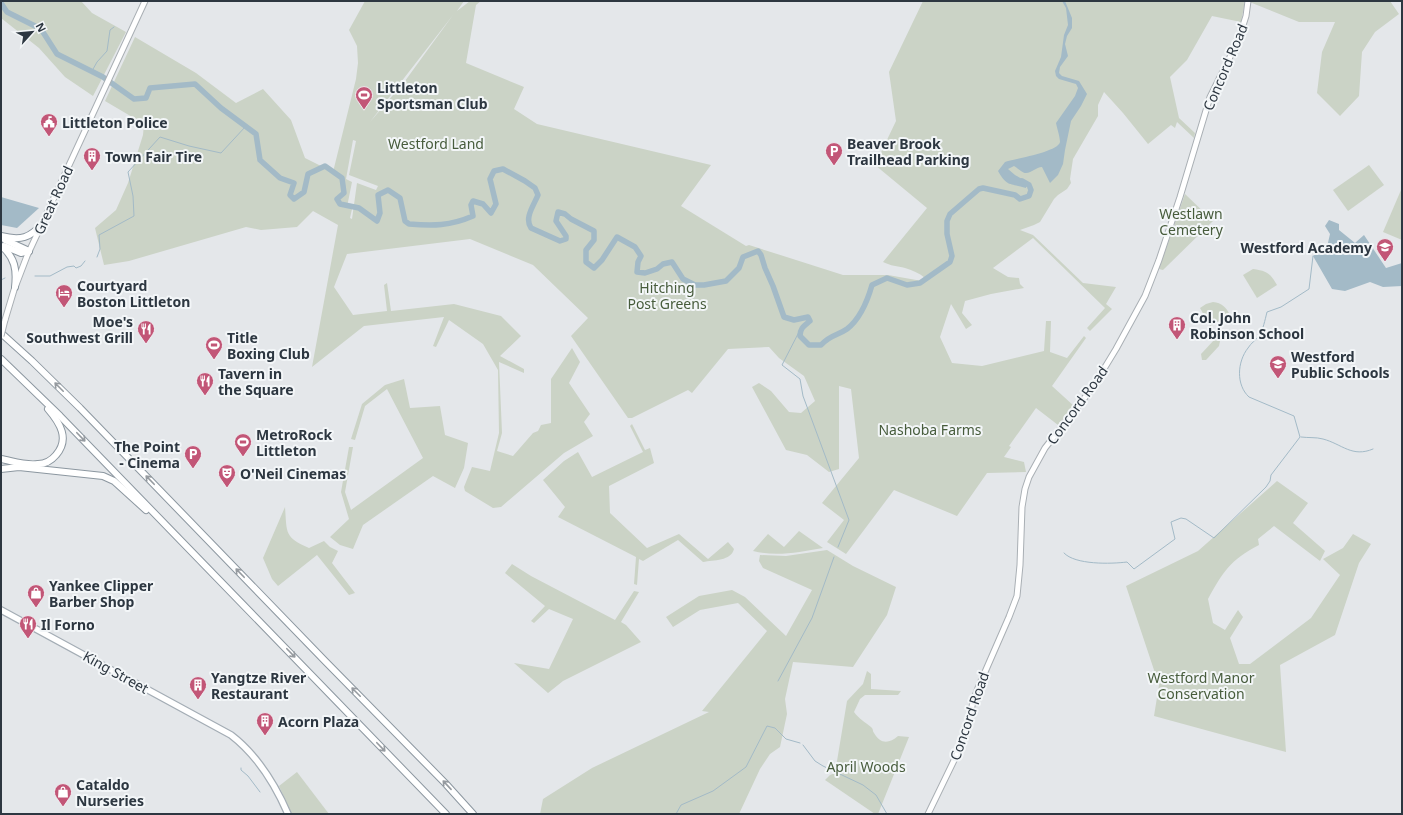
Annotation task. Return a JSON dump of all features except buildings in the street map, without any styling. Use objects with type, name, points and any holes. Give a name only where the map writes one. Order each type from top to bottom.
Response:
[{"type":"highway","points":[[1,237],[16,239],[26,236],[35,231],[43,222]]},
{"type":"highway","points":[[1,237],[29,252]]},
{"type":"highway","points":[[1,245],[19,252],[29,252]]},
{"type":"highway","points":[[1,245],[8,251],[14,260],[16,271],[15,287]]},
{"type":"highway","points":[[1,333],[80,408],[440,778],[473,814]]},
{"type":"highway","points":[[1,359],[55,411],[446,814]]},
{"type":"highway","points":[[1,459],[30,464],[45,463],[58,453],[64,440],[62,430],[52,414],[14,371]]},
{"type":"highway","points":[[1,455],[8,460]]},
{"type":"highway","points":[[1,465],[95,474],[108,477],[127,492],[194,554]]},
{"type":"highway","points":[[1,469],[19,467]]},
{"type":"main road","name":"Great Road","points":[[1,336],[15,287],[29,252],[145,1]]},
{"type":"main road","name":"Concord Road","points":[[928,814],[961,746],[968,727],[973,702],[978,688],[1009,618],[1017,596],[1020,565],[1022,507],[1029,477],[1045,448],[1090,391],[1099,377],[1145,296],[1178,203],[1210,97],[1238,41],[1246,16],[1248,1]]},
{"type":"main road","name":"King Street","points":[[1,610],[212,723],[231,735],[249,751],[261,766],[281,799],[288,814]]},
{"type":"green space","points":[[1,1],[81,1],[92,13],[126,32],[93,96],[65,77],[39,48],[1,18]]},
{"type":"green space","points":[[365,1],[464,1],[457,11],[470,1],[481,1],[476,5],[466,63],[524,87],[514,109],[537,124],[711,165],[681,206],[746,246],[749,245],[843,275],[888,275],[922,281],[925,278],[915,272],[883,262],[927,208],[875,165],[896,121],[889,72],[923,1],[1245,1],[1241,22],[1212,16],[1187,60],[1170,77],[1179,118],[1195,133],[1194,138],[1177,122],[1175,128],[1171,125],[1148,144],[1104,92],[1098,105],[1098,116],[1073,159],[1070,179],[1071,183],[1067,189],[1054,199],[1040,222],[1020,230],[1033,235],[1083,283],[1116,287],[1106,304],[1112,309],[1090,331],[1087,328],[1105,308],[1033,238],[993,268],[1008,277],[1019,278],[1020,284],[1024,288],[991,294],[965,301],[962,313],[972,325],[966,329],[951,304],[940,337],[952,363],[982,366],[1044,351],[1046,321],[1051,321],[1050,352],[1067,358],[1084,336],[1086,338],[1052,386],[1074,406],[1058,425],[1036,408],[1009,446],[1011,447],[1004,457],[1024,462],[1026,472],[987,473],[957,516],[894,490],[846,554],[827,542],[844,520],[822,503],[859,458],[851,389],[839,386],[839,469],[829,472],[807,455],[786,450],[752,387],[759,383],[771,391],[789,412],[801,413],[815,401],[804,376],[779,358],[769,347],[728,349],[692,393],[688,390],[632,418],[628,418],[571,336],[588,318],[533,265],[470,239],[347,254],[334,287],[353,315],[387,311],[384,285],[387,283],[391,311],[454,304],[501,316],[521,336],[500,356],[524,369],[524,373],[499,362],[502,433],[497,451],[513,456],[533,433],[538,431],[541,425],[551,423],[551,379],[572,348],[580,362],[569,383],[590,414],[584,422],[593,436],[564,453],[501,507],[493,508],[465,491],[464,487],[472,467],[490,471],[499,433],[498,370],[483,344],[449,320],[436,347],[433,346],[444,317],[364,326],[312,367],[338,225],[313,211],[297,227],[261,230],[246,227],[129,261],[104,265],[95,228],[116,210],[128,183],[143,135],[144,124],[105,101],[135,37],[196,73],[236,103],[263,89],[291,120],[305,158],[333,172],[356,79],[358,63],[357,46],[349,30]],"holes":[[[453,15],[405,81],[370,122]],[[353,140],[356,141],[349,175],[378,186],[376,190],[357,183],[352,219],[350,218],[352,209],[347,207],[352,182],[346,179]]]},
{"type":"green space","points":[[1247,1],[1390,1],[1399,14],[1375,32],[1362,52],[1359,96],[1340,116],[1317,93],[1322,52],[1335,22],[1299,22]]},
{"type":"green space","points":[[1369,165],[1384,185],[1348,211],[1333,190]]},
{"type":"green space","points":[[1401,190],[1402,191],[1402,240],[1383,232]]},
{"type":"green space","name":"Westlawn Cemetery","points":[[1185,194],[1213,221],[1163,270],[1159,269]]},
{"type":"green space","points":[[1253,269],[1268,273],[1277,285],[1257,298],[1243,275]]},
{"type":"green space","points":[[1213,302],[1219,303],[1223,306],[1230,315],[1210,326],[1200,308]]},
{"type":"green space","points":[[1215,339],[1220,341],[1219,346],[1206,360],[1202,360],[1201,354]]},
{"type":"green space","points":[[404,379],[410,408],[440,406],[445,435],[468,443],[464,468],[455,488],[433,476],[363,525],[353,549],[340,545],[330,537],[349,519],[341,492],[349,447],[353,447],[345,492],[351,510],[423,458],[387,389],[365,406],[355,440],[351,439],[362,404],[385,385]]},
{"type":"green space","points":[[632,424],[645,450],[650,448],[654,463],[609,486],[610,513],[647,548],[679,534],[708,559],[728,542],[734,549],[729,556],[722,559],[703,562],[678,540],[643,561],[639,559],[637,585],[634,584],[636,557],[558,517],[565,507],[543,480],[564,461],[578,452],[592,477],[643,452],[630,426]]},
{"type":"green space","name":"Westford Manor Conservation","points":[[1277,481],[1308,503],[1293,523],[1325,551],[1320,561],[1274,526],[1258,539],[1259,545],[1241,556],[1223,574],[1208,599],[1213,623],[1225,630],[1238,610],[1243,617],[1230,638],[1239,664],[1250,664],[1311,618],[1340,575],[1323,559],[1343,548],[1353,534],[1371,544],[1359,563],[1335,635],[1280,665],[1286,752],[1154,716],[1159,685],[1126,586],[1198,551]]},
{"type":"green space","points":[[285,507],[288,533],[291,537],[295,541],[309,548],[324,541],[330,547],[338,551],[332,563],[355,593],[349,595],[317,555],[278,586],[272,579],[263,558]]},
{"type":"green space","points":[[799,531],[823,548],[779,554],[753,551],[768,534],[784,547]]},
{"type":"green space","points":[[827,550],[853,566],[896,587],[887,615],[853,667],[793,662],[785,699],[787,714],[780,747],[770,754],[760,769],[739,814],[540,814],[543,799],[592,768],[709,712],[702,711],[767,631],[738,603],[700,610],[673,627],[666,617],[699,596],[732,590],[745,597],[786,636],[812,590],[763,568],[759,561],[760,555],[786,556]]},
{"type":"green space","points":[[512,564],[531,576],[615,620],[634,591],[639,592],[621,622],[626,625],[641,642],[563,681],[548,693],[514,663],[549,669],[573,619],[549,609],[534,623],[531,621],[545,606],[505,573]]},
{"type":"green space","name":"April Woods","points":[[867,671],[871,674],[871,689],[901,691],[898,695],[865,695],[860,699],[854,712],[860,719],[871,727],[876,737],[882,741],[885,742],[895,739],[898,736],[909,737],[878,814],[875,814],[825,780],[830,775],[835,773],[847,701],[863,684]]},
{"type":"green space","points":[[297,772],[329,814],[292,814],[279,786]]},
{"type":"water","points":[[1062,1],[1065,1],[1072,18],[1072,28],[1067,36],[1065,44],[1068,56],[1060,67],[1059,73],[1062,76],[1079,81],[1087,94],[1071,121],[1063,164],[1058,175],[1050,183],[1042,167],[1024,173],[1014,166],[1008,169],[1027,182],[1026,188],[1012,185],[1004,180],[998,171],[1005,162],[1035,155],[1057,146],[1060,142],[1056,123],[1075,96],[1078,88],[1076,84],[1059,79],[1056,76],[1055,71],[1061,57],[1064,35],[1068,25],[1066,8]]},
{"type":"water","points":[[1,197],[39,208],[17,228],[1,225]]},
{"type":"water","points":[[1329,220],[1339,224],[1339,230],[1355,243],[1364,235],[1386,268],[1402,263],[1402,286],[1383,287],[1370,282],[1345,291],[1332,289],[1313,256],[1327,247],[1330,234],[1325,226]]},
{"type":"waterway","points":[[1,3],[7,12],[41,29],[57,54],[103,77],[134,99],[146,98],[150,88],[195,84],[221,108],[256,134],[260,160],[280,178],[294,183],[290,195],[294,199],[304,192],[308,174],[325,166],[342,178],[344,193],[337,199],[340,204],[359,208],[377,221],[380,213],[378,195],[388,190],[400,198],[405,221],[409,224],[434,225],[457,222],[473,216],[471,205],[473,201],[483,204],[491,213],[496,204],[490,179],[494,171],[503,169],[535,188],[538,195],[529,216],[529,224],[531,228],[560,241],[566,239],[566,236],[556,221],[558,212],[565,214],[571,219],[594,231],[594,240],[586,250],[586,262],[594,268],[602,260],[617,237],[635,247],[641,256],[638,262],[637,272],[645,273],[657,269],[663,264],[672,262],[683,279],[695,285],[726,281],[739,268],[743,257],[758,251],[761,255],[784,317],[794,320],[808,317],[810,321],[804,326],[800,336],[809,345],[821,345],[831,337],[852,325],[863,308],[872,285],[887,278],[907,285],[920,283],[950,262],[952,256],[947,234],[947,221],[950,214],[979,189],[983,188],[1015,195],[1020,199],[1029,196],[1031,190],[1029,185],[1022,181]]},
{"type":"waterway","points":[[92,71],[97,62],[107,51],[110,30],[114,27]]},
{"type":"waterway","points":[[97,257],[100,249],[99,235],[134,216],[133,196],[128,172],[160,137],[189,146],[221,153],[246,126]]},
{"type":"waterway","points":[[1064,553],[1069,557],[1085,562],[1127,562],[1134,569],[1175,539],[1171,522],[1181,518],[1186,519],[1214,538],[1266,487],[1270,481],[1271,475],[1300,437],[1294,416],[1249,397],[1240,380],[1240,366],[1244,354],[1260,334],[1267,312],[1281,307],[1309,289],[1313,256]]},
{"type":"waterway","points":[[35,276],[50,276],[67,267],[74,266],[76,268],[81,266],[85,261]]},
{"type":"waterway","points":[[1,280],[5,278]]},
{"type":"waterway","points":[[800,330],[782,365],[800,379],[803,396],[849,520],[838,547]]},
{"type":"waterway","points":[[1301,437],[1323,439],[1353,451],[1359,452],[1373,449]]},
{"type":"waterway","points":[[778,681],[812,618],[834,557]]},
{"type":"waterway","points":[[676,814],[681,805],[713,791],[746,767],[767,726],[775,728],[786,739],[800,743]]},
{"type":"waterway","points":[[803,745],[815,761],[863,785],[876,795],[887,814]]},
{"type":"waterway","points":[[241,768],[241,770],[248,776],[260,792]]},
{"type":"place","name":"Littleton Sportsman Club","points":[[364,110]]},
{"type":"place","name":"Littleton Police","points":[[49,137]]},
{"type":"place","name":"Beaver Brook Trailhead Parking","points":[[834,166]]},
{"type":"place","name":"Town Fair Tire","points":[[92,171]]},
{"type":"place","name":"Westford Academy","points":[[1385,262]]},
{"type":"place","name":"Courtyard Boston Littleton","points":[[64,308]]},
{"type":"place","name":"Col. John Robinson School","points":[[1177,340]]},
{"type":"place","name":"Moe's Southwest Grill","points":[[146,344]]},
{"type":"place","name":"Title Boxing Club","points":[[214,360]]},
{"type":"place","name":"Westford Public Schools","points":[[1278,379]]},
{"type":"place","name":"Tavern in the Square","points":[[205,396]]},
{"type":"place","name":"MetroRock Littleton","points":[[243,457]]},
{"type":"place","name":"The Point - Cinema","points":[[193,469]]},
{"type":"place","name":"O'Neil Cinemas","points":[[227,488]]},
{"type":"place","name":"Yankee Clipper Barber Shop","points":[[36,608]]},
{"type":"place","name":"Il Forno","points":[[28,639]]},
{"type":"place","name":"Yangtze River Restaurant","points":[[198,700]]},
{"type":"place","name":"Acorn Plaza","points":[[265,736]]},
{"type":"place","name":"Cataldo Nurseries","points":[[63,807]]},
{"type":"park label","name":"Westford Land","points":[[436,143]]},
{"type":"park label","name":"Hitching Post Greens","points":[[667,296]]},
{"type":"park label","name":"Nashoba Farms","points":[[930,429]]}]
